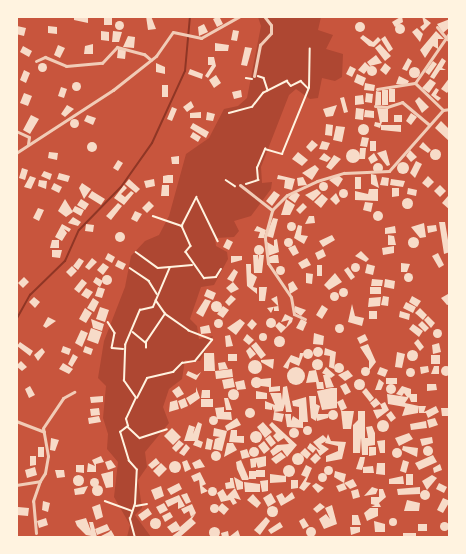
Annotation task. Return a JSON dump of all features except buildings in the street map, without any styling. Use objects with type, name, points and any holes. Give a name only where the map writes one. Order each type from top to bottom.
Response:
[{"type":"street","points":[[16,153],[28,144],[46,138],[68,117],[114,90],[151,60],[173,32],[201,38],[240,16]]},
{"type":"street","points":[[254,76],[260,45],[270,33],[271,25],[264,16]]},
{"type":"street","points":[[437,27],[447,39]]},
{"type":"street","points":[[376,89],[415,83],[450,32]]},
{"type":"street","points":[[36,62],[45,57],[66,66],[102,63],[117,47],[144,54],[151,60]]},
{"type":"street","points":[[415,83],[443,110]]},
{"type":"street","points":[[375,106],[387,107],[402,102],[429,125]]},
{"type":"street","points":[[306,319],[294,314],[291,297],[268,262],[265,237],[272,210],[287,195],[317,181],[344,173],[389,171],[443,110],[450,109]]},
{"type":"street","points":[[16,131],[30,137],[28,144]]},
{"type":"street","points":[[240,185],[272,210]]},
{"type":"street","points":[[36,533],[33,501],[47,464],[46,432],[43,428],[54,411],[74,392]]},
{"type":"street","points":[[16,421],[46,432]]},
{"type":"street","points":[[16,485],[40,481]]},
{"type":"path","points":[[226,180],[234,186],[258,180],[257,168],[265,149],[282,154],[309,88],[310,49]]},
{"type":"path","points":[[246,78],[249,81],[254,76],[264,78],[268,91]]},
{"type":"path","points":[[230,113],[252,107],[268,91],[287,81],[291,86],[301,81],[309,88]]},
{"type":"path","points":[[182,226],[197,197],[218,241]]},
{"type":"path","points":[[153,216],[182,226],[191,246],[186,252],[192,265],[204,278],[216,277],[221,269]]},
{"type":"path","points":[[136,252],[158,268],[192,265]]},
{"type":"path","points":[[136,399],[124,381],[124,350],[140,310],[153,307],[170,267]]},
{"type":"path","points":[[130,268],[149,281],[157,294]]},
{"type":"path","points":[[155,300],[165,314],[189,331],[213,340],[195,361],[182,363],[173,372],[147,378],[126,419],[128,426],[140,438],[167,429]]},
{"type":"path","points":[[146,348],[146,342],[165,314]]},
{"type":"path","points":[[108,322],[115,333],[112,348],[124,350]]},
{"type":"path","points":[[132,332],[146,342]]},
{"type":"path","points":[[128,426],[120,432],[129,461],[137,470],[135,506],[130,519],[135,537]]},
{"type":"path","points":[[105,501],[133,511]]},
{"type":"path","points":[[135,506],[147,504]]},
{"type":"shaded area","points":[[258,17],[321,17],[318,30],[333,35],[326,49],[343,54],[342,77],[335,81],[322,78],[318,98],[310,99],[296,89],[289,95],[261,167],[262,183],[272,182],[271,189],[251,216],[234,221],[239,231],[234,237],[215,238],[216,246],[227,252],[228,259],[214,285],[201,287],[190,319],[197,326],[199,339],[213,336],[200,361],[185,360],[182,379],[169,389],[163,407],[169,423],[145,452],[147,467],[138,480],[142,508],[135,515],[151,537],[127,537],[130,525],[114,497],[118,462],[107,449],[108,434],[103,418],[106,386],[98,378],[104,341],[125,287],[131,256],[145,241],[159,235],[169,216],[186,154],[209,138],[224,109],[238,106],[247,98],[261,26]]},
{"type":"waterway","points":[[16,320],[30,295],[65,261],[79,230],[121,187],[152,143],[185,71],[190,16]]}]
